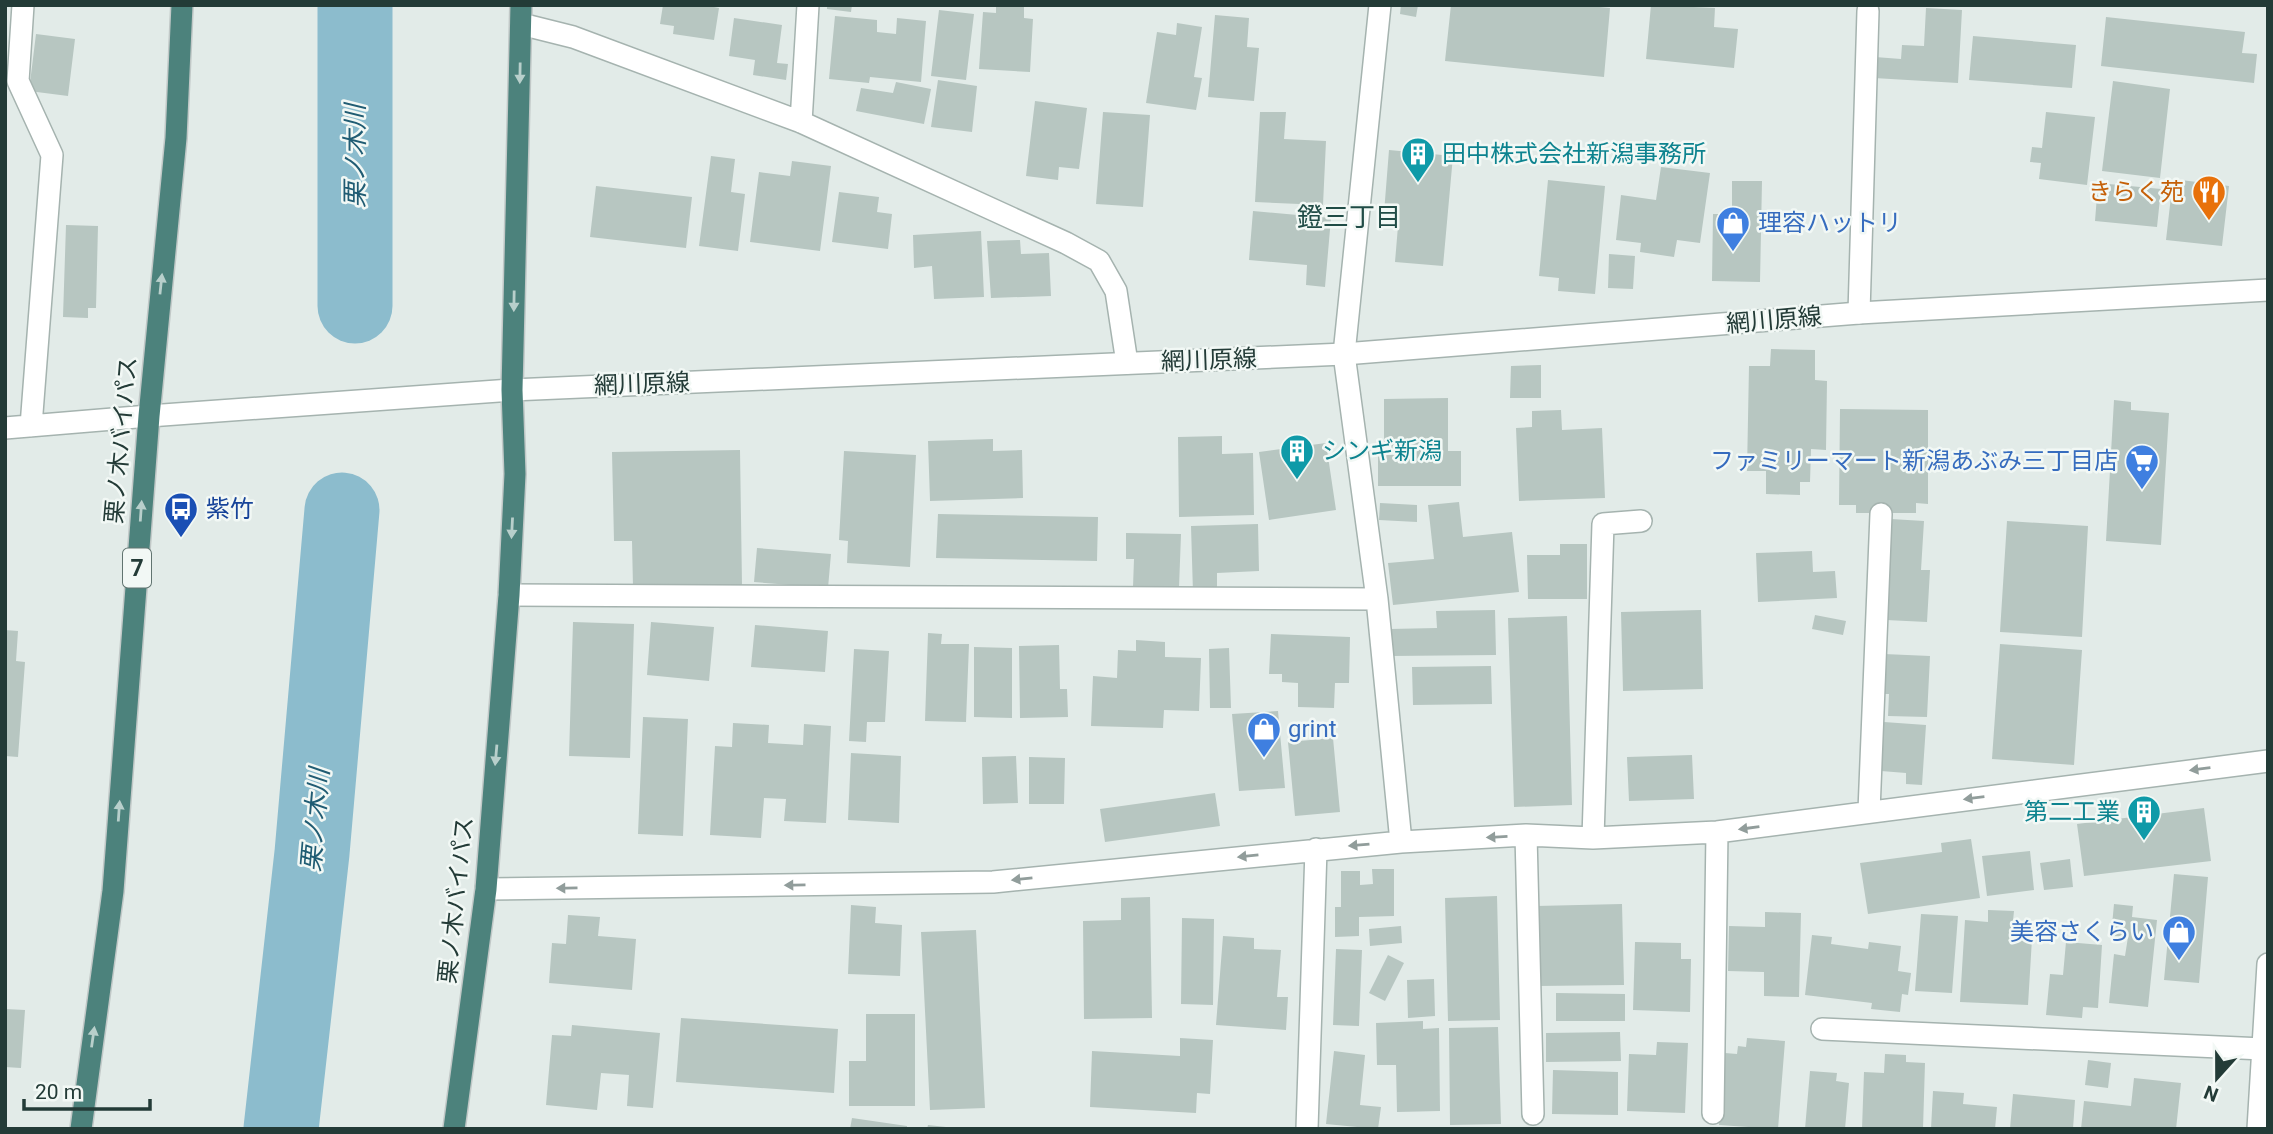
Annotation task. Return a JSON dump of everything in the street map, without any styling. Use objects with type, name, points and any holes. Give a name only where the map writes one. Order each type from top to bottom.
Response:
[{"type":"highway","name":"栗ノ木バイパス","points":[[81,1129],[113,891],[149,416],[176,138],[181,5]]},
{"type":"highway","name":"栗ノ木バイパス","points":[[454,1129],[486,889],[509,595],[515,474],[512,390],[521,14]]},
{"type":"street","points":[[23,5],[18,81],[52,155],[31,426]]},
{"type":"street","points":[[801,122],[808,5]]},
{"type":"street","points":[[1380,5],[1344,354],[1377,599],[1401,842]]},
{"type":"street","points":[[1859,313],[1868,11]]},
{"type":"street","points":[[521,14],[573,37],[801,122],[1066,243],[1099,261],[1116,292],[1127,363]]},
{"type":"street","name":"網川原線","points":[[5,428],[512,390],[1344,354],[1859,313],[2268,290]]},
{"type":"street","points":[[1869,811],[1881,514]]},
{"type":"street","points":[[1594,838],[1603,524],[1641,521]]},
{"type":"street","points":[[509,595],[1377,599]]},
{"type":"street","points":[[486,889],[993,882],[1401,842],[1526,835],[1594,838],[1717,832],[2268,761]]},
{"type":"street","points":[[1713,1113],[1717,832]]},
{"type":"street","points":[[1526,835],[1533,1114]]},
{"type":"street","points":[[1307,1129],[1316,849]]},
{"type":"street","points":[[2258,1129],[2268,964]]},
{"type":"street","points":[[1822,1029],[2263,1049]]},
{"type":"building","points":[[663,5],[704,5],[719,8],[714,40],[673,34],[674,26],[660,24]]},
{"type":"building","points":[[827,5],[852,5],[851,12],[827,9]]},
{"type":"building","points":[[996,5],[1024,5],[1024,18],[1033,19],[1030,72],[979,69],[983,12],[996,13]]},
{"type":"building","points":[[1401,5],[1418,5],[1416,17],[1400,14]]},
{"type":"building","points":[[1451,5],[1578,5],[1610,8],[1604,77],[1445,61]]},
{"type":"building","points":[[1651,5],[1715,8],[1714,27],[1738,29],[1734,68],[1646,59]]},
{"type":"building","points":[[1926,8],[1962,10],[1958,83],[1874,78],[1875,57],[1901,59],[1902,45],[1924,46]]},
{"type":"building","points":[[939,10],[974,14],[966,80],[931,76]]},
{"type":"building","points":[[1215,15],[1249,18],[1247,47],[1259,48],[1254,101],[1208,97]]},
{"type":"building","points":[[835,16],[877,20],[877,32],[896,34],[897,18],[926,21],[921,82],[870,77],[869,83],[829,79]]},
{"type":"building","points":[[2106,17],[2245,32],[2242,53],[2257,54],[2254,83],[2101,66]]},
{"type":"building","points":[[734,18],[782,25],[777,63],[788,64],[786,80],[753,75],[755,60],[729,56]]},
{"type":"building","points":[[1177,23],[1202,27],[1194,77],[1202,78],[1196,110],[1146,103],[1157,32],[1176,35]]},
{"type":"building","points":[[36,34],[75,39],[68,96],[29,91]]},
{"type":"building","points":[[1973,36],[2076,45],[2072,88],[1969,80]]},
{"type":"building","points":[[938,80],[977,86],[972,132],[931,127]]},
{"type":"building","points":[[2113,81],[2170,89],[2160,178],[2102,171]]},
{"type":"building","points":[[896,82],[931,89],[924,124],[856,111],[861,88],[893,93]]},
{"type":"building","points":[[1035,101],[1087,108],[1079,169],[1059,167],[1058,180],[1026,176]]},
{"type":"building","points":[[1103,112],[1150,115],[1143,207],[1096,204]]},
{"type":"building","points":[[1260,112],[1286,112],[1284,139],[1326,141],[1323,205],[1255,202]]},
{"type":"building","points":[[2046,112],[2095,117],[2087,185],[2039,179],[2041,163],[2030,162],[2032,147],[2042,148]]},
{"type":"building","name":"田中株式会社新潟事務所","points":[[1389,150],[1453,156],[1443,266],[1395,262],[1399,214],[1384,213]]},
{"type":"building","points":[[711,156],[735,159],[731,192],[745,194],[738,251],[699,246]]},
{"type":"building","points":[[792,161],[831,166],[820,251],[750,242],[759,172],[790,176]]},
{"type":"building","points":[[1661,167],[1710,173],[1700,243],[1677,240],[1674,257],[1640,252],[1641,243],[1616,240],[1621,195],[1656,200]]},
{"type":"building","points":[[2173,179],[2229,186],[2222,246],[2166,240]]},
{"type":"building","points":[[1548,180],[1605,186],[1595,294],[1558,291],[1559,278],[1539,276]]},
{"type":"building","points":[[1732,181],[1762,181],[1760,282],[1712,281],[1713,214],[1732,214]]},
{"type":"building","points":[[2098,183],[2161,189],[2157,227],[2095,221]]},
{"type":"building","points":[[596,186],[692,197],[686,248],[590,237]]},
{"type":"building","points":[[839,192],[879,197],[877,212],[892,214],[888,249],[832,242]]},
{"type":"building","points":[[1253,211],[1331,218],[1325,287],[1306,285],[1307,265],[1249,260]]},
{"type":"building","points":[[66,225],[98,226],[96,308],[88,308],[88,318],[63,317]]},
{"type":"building","points":[[981,231],[984,297],[934,299],[932,266],[914,268],[913,235]]},
{"type":"building","points":[[1020,240],[1021,254],[1049,253],[1051,296],[991,298],[987,241]]},
{"type":"building","points":[[1609,254],[1635,256],[1633,289],[1608,288]]},
{"type":"building","points":[[1771,349],[1815,350],[1815,380],[1827,381],[1826,450],[1811,449],[1810,482],[1800,482],[1800,495],[1766,494],[1766,471],[1747,471],[1749,366],[1770,366]]},
{"type":"building","points":[[1541,365],[1541,398],[1510,398],[1511,366]]},
{"type":"building","points":[[1448,398],[1448,451],[1461,451],[1461,486],[1378,486],[1378,455],[1395,455],[1394,450],[1384,450],[1384,399]]},
{"type":"building","points":[[2114,400],[2131,402],[2131,410],[2169,413],[2161,545],[2106,541]]},
{"type":"building","points":[[1840,409],[1928,410],[1928,504],[1916,503],[1916,513],[1856,513],[1856,505],[1839,505]]},
{"type":"building","points":[[1561,410],[1562,430],[1602,428],[1605,498],[1519,501],[1516,428],[1532,427],[1532,411]]},
{"type":"building","points":[[1222,436],[1222,454],[1253,453],[1254,515],[1179,517],[1178,437]]},
{"type":"building","points":[[993,439],[993,451],[1022,450],[1023,498],[930,501],[928,441]]},
{"type":"building","name":"シンギ新潟","points":[[1326,443],[1336,510],[1269,520],[1259,452]]},
{"type":"building","points":[[740,450],[742,585],[633,587],[632,541],[614,541],[612,452]]},
{"type":"building","points":[[844,451],[916,455],[910,567],[847,563],[848,541],[839,540]]},
{"type":"building","points":[[1459,502],[1463,537],[1512,532],[1519,592],[1393,605],[1388,563],[1434,559],[1428,505]]},
{"type":"building","points":[[1380,503],[1417,505],[1417,522],[1379,520]]},
{"type":"building","points":[[938,514],[1098,517],[1097,561],[936,558]]},
{"type":"building","points":[[1891,519],[1924,521],[1921,570],[1930,570],[1927,622],[1886,620]]},
{"type":"building","points":[[2007,521],[2088,526],[2082,637],[2000,632]]},
{"type":"building","points":[[1258,524],[1259,571],[1217,573],[1217,592],[1193,593],[1191,526]]},
{"type":"building","points":[[1126,533],[1181,534],[1179,588],[1133,587],[1134,559],[1126,559]]},
{"type":"building","points":[[1560,544],[1587,544],[1587,599],[1528,599],[1527,555],[1560,555]]},
{"type":"building","points":[[757,548],[831,554],[828,588],[754,582]]},
{"type":"building","points":[[1812,551],[1813,572],[1835,571],[1837,598],[1758,602],[1756,553]]},
{"type":"building","points":[[1495,610],[1496,655],[1391,656],[1390,629],[1437,628],[1436,611]]},
{"type":"building","points":[[1701,610],[1703,689],[1623,691],[1621,612]]},
{"type":"building","points":[[1815,615],[1846,621],[1843,635],[1812,629]]},
{"type":"building","points":[[1567,616],[1572,805],[1514,807],[1508,618]]},
{"type":"building","points":[[573,622],[634,624],[630,758],[569,756]]},
{"type":"building","points":[[651,622],[714,627],[709,681],[647,675]]},
{"type":"building","points":[[755,625],[828,631],[825,672],[751,667]]},
{"type":"building","points":[[5,630],[18,631],[16,661],[25,662],[18,757],[5,756]]},
{"type":"building","points":[[928,633],[942,634],[941,644],[969,644],[966,722],[925,721]]},
{"type":"building","points":[[1271,634],[1350,637],[1349,683],[1335,683],[1334,708],[1298,707],[1298,683],[1282,682],[1282,674],[1269,674]]},
{"type":"building","points":[[1136,640],[1165,642],[1165,657],[1201,658],[1199,711],[1164,710],[1163,728],[1091,726],[1093,676],[1117,678],[1118,650],[1136,651]]},
{"type":"building","points":[[2000,644],[2082,650],[2074,765],[1992,759]]},
{"type":"building","points":[[1059,645],[1060,689],[1067,689],[1068,717],[1020,718],[1019,646]]},
{"type":"building","points":[[974,647],[1012,648],[1012,718],[974,717]]},
{"type":"building","points":[[1229,648],[1231,708],[1210,708],[1209,649]]},
{"type":"building","points":[[854,649],[889,651],[885,722],[867,722],[866,742],[849,741]]},
{"type":"building","points":[[1884,654],[1930,656],[1927,717],[1888,716],[1889,694],[1882,694]]},
{"type":"building","points":[[1491,666],[1492,704],[1413,705],[1412,667]]},
{"type":"building","points":[[1278,711],[1285,788],[1239,791],[1232,714]]},
{"type":"building","points":[[643,717],[688,719],[683,836],[638,834]]},
{"type":"building","points":[[1884,722],[1926,725],[1922,785],[1906,784],[1906,773],[1881,771]]},
{"type":"building","points":[[733,723],[769,725],[768,743],[803,745],[804,724],[831,726],[826,823],[784,821],[786,799],[764,798],[761,838],[710,835],[715,746],[732,747]]},
{"type":"building","points":[[1333,738],[1340,812],[1295,816],[1288,742]]},
{"type":"building","points":[[851,753],[901,756],[899,823],[848,820]]},
{"type":"building","points":[[1692,755],[1694,799],[1629,801],[1627,757]]},
{"type":"building","points":[[1016,756],[1018,803],[983,804],[982,757]]},
{"type":"building","points":[[1029,757],[1065,758],[1064,804],[1029,804]]},
{"type":"building","points":[[1215,793],[1220,826],[1105,842],[1100,809]]},
{"type":"building","name":"第二工業","points":[[2204,808],[2211,861],[2084,876],[2077,824]]},
{"type":"building","points":[[1971,839],[1980,898],[1868,914],[1860,863],[1942,852],[1941,843]]},
{"type":"building","points":[[2030,851],[2034,890],[1987,896],[1982,856]]},
{"type":"building","points":[[2070,859],[2073,887],[2044,890],[2040,863]]},
{"type":"building","points":[[1372,869],[1394,869],[1394,916],[1359,917],[1359,936],[1335,937],[1335,907],[1341,907],[1341,871],[1360,871],[1360,885],[1373,884]]},
{"type":"building","points":[[2174,874],[2208,877],[2199,983],[2164,980]]},
{"type":"building","points":[[1497,896],[1500,1020],[1448,1021],[1445,898]]},
{"type":"building","points":[[1150,897],[1152,1018],[1084,1019],[1083,921],[1121,920],[1121,898]]},
{"type":"building","points":[[1622,904],[1624,985],[1538,986],[1536,906]]},
{"type":"building","points":[[2114,904],[2133,906],[2132,917],[2157,920],[2148,1007],[2109,1003],[2114,954],[2125,956],[2128,937],[2111,936]]},
{"type":"building","points":[[851,905],[876,907],[875,923],[902,925],[900,976],[848,974]]},
{"type":"building","points":[[1988,910],[2014,911],[2013,921],[2033,922],[2028,1005],[1960,1002],[1965,920],[1988,922]]},
{"type":"building","points":[[1765,912],[1801,913],[1799,997],[1764,996],[1764,972],[1728,971],[1729,926],[1765,927]]},
{"type":"building","points":[[1921,914],[1958,916],[1952,993],[1915,991]]},
{"type":"building","points":[[568,915],[600,917],[598,936],[636,939],[632,990],[549,983],[552,943],[566,944]]},
{"type":"building","points":[[1182,918],[1214,919],[1213,1005],[1181,1004]]},
{"type":"building","points":[[1401,926],[1402,943],[1370,946],[1369,929]]},
{"type":"building","points":[[976,930],[985,1108],[930,1110],[921,932]]},
{"type":"building","points":[[1812,935],[1832,937],[1831,944],[1868,949],[1869,942],[1901,946],[1898,971],[1911,973],[1908,995],[1902,994],[1900,1012],[1871,1009],[1872,1003],[1805,995]]},
{"type":"building","points":[[1223,936],[1254,938],[1254,949],[1281,950],[1277,997],[1288,997],[1286,1030],[1216,1025]]},
{"type":"building","points":[[1635,942],[1681,943],[1681,959],[1691,959],[1690,1012],[1633,1010]]},
{"type":"building","points":[[2066,942],[2102,945],[2098,1008],[2083,1007],[2082,1018],[2046,1015],[2050,974],[2063,975]]},
{"type":"building","points":[[1336,949],[1362,950],[1359,1026],[1333,1025]]},
{"type":"building","points":[[1388,955],[1404,963],[1385,1001],[1369,993]]},
{"type":"building","points":[[1434,979],[1435,1016],[1408,1018],[1407,980]]},
{"type":"building","points":[[1556,993],[1625,994],[1625,1021],[1556,1021]]},
{"type":"building","points":[[5,1009],[25,1010],[21,1068],[5,1067]]},
{"type":"building","points":[[866,1014],[915,1014],[915,1106],[849,1106],[849,1061],[866,1061]]},
{"type":"building","points":[[681,1018],[838,1029],[834,1093],[676,1082]]},
{"type":"building","points":[[1423,1021],[1423,1029],[1439,1028],[1440,1111],[1397,1112],[1396,1065],[1377,1065],[1376,1023]]},
{"type":"building","points":[[572,1025],[660,1033],[653,1108],[627,1106],[629,1075],[601,1073],[597,1110],[546,1105],[552,1035],[571,1036]]},
{"type":"building","points":[[1498,1027],[1501,1124],[1450,1125],[1449,1028]]},
{"type":"building","points":[[1620,1032],[1621,1061],[1546,1062],[1546,1033]]},
{"type":"building","points":[[1180,1038],[1213,1040],[1210,1094],[1197,1093],[1196,1113],[1090,1107],[1092,1051],[1180,1056]]},
{"type":"building","points":[[1747,1038],[1785,1041],[1778,1129],[1719,1125],[1725,1053],[1737,1054],[1738,1046],[1746,1047]]},
{"type":"building","points":[[1657,1042],[1688,1043],[1685,1113],[1627,1111],[1629,1054],[1656,1055]]},
{"type":"building","points":[[1334,1051],[1365,1055],[1360,1105],[1381,1107],[1378,1129],[1326,1124]]},
{"type":"building","points":[[1885,1054],[1906,1055],[1906,1062],[1925,1063],[1923,1129],[1862,1129],[1864,1072],[1884,1073]]},
{"type":"building","points":[[2088,1060],[2111,1063],[2108,1088],[2085,1085]]},
{"type":"building","points":[[1553,1070],[1618,1072],[1618,1115],[1552,1114]]},
{"type":"building","points":[[1810,1071],[1837,1073],[1836,1081],[1849,1083],[1845,1129],[1805,1129]]},
{"type":"building","points":[[2134,1078],[2181,1083],[2176,1129],[2081,1129],[2084,1101],[2131,1106]]},
{"type":"building","points":[[1933,1091],[1964,1093],[1963,1104],[1997,1107],[1995,1129],[1931,1129]]},
{"type":"building","points":[[2013,1094],[2075,1100],[2073,1129],[2010,1129]]},
{"type":"building","points":[[852,1118],[907,1126],[907,1129],[850,1129]]},
{"type":"building","points":[[928,1125],[946,1127],[946,1129],[927,1129]]},
{"type":"waterway","name":"栗ノ木川","points":[[355,5],[355,306]]},
{"type":"waterway","name":"栗ノ木川","points":[[281,1129],[312,853],[342,510]]},
{"type":"place","name":"田中株式会社新潟事務所","points":[[1418,184]]},
{"type":"place","name":"きらく苑","points":[[2209,222]]},
{"type":"place","name":"理容ハットリ","points":[[1733,253]]},
{"type":"place","name":"シンギ新潟","points":[[1297,481]]},
{"type":"place","name":"ファミリーマート新潟あぶみ三丁目店","points":[[2142,491]]},
{"type":"place","name":"紫竹","points":[[181,539]]},
{"type":"place","name":"grint","points":[[1264,759]]},
{"type":"place","name":"第二工業","points":[[2144,842]]},
{"type":"place","name":"美容さくらい","points":[[2179,962]]},
{"type":"district","name":"鐙三丁目","points":[[1349,217]]}]
